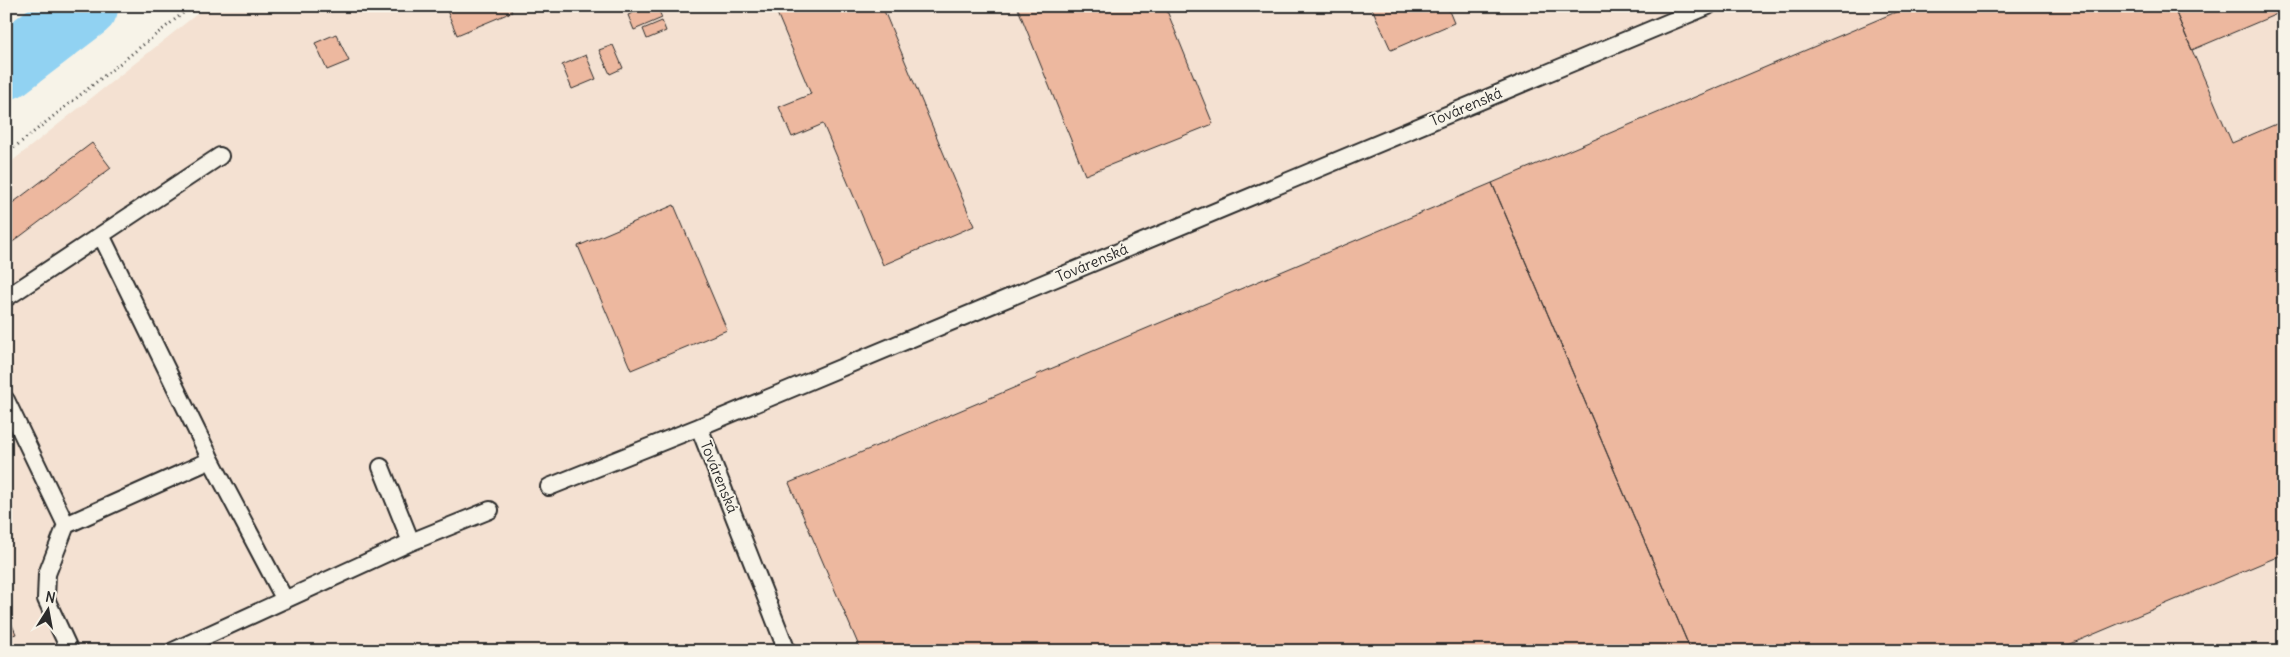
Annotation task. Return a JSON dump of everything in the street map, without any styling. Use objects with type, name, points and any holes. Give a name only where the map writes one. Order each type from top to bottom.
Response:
[{"type":"lane","name":"Továrenská","points":[[787,651],[699,427],[1708,6]]},
{"type":"lane","points":[[6,298],[220,156]]},
{"type":"lane","points":[[101,235],[211,460],[284,600]]},
{"type":"lane","points":[[6,400],[66,525]]},
{"type":"lane","points":[[549,487],[699,427]]},
{"type":"lane","points":[[70,651],[46,599],[48,574],[66,525],[211,460]]},
{"type":"lane","points":[[381,467],[411,542]]},
{"type":"lane","points":[[172,651],[411,542],[490,510]]},
{"type":"path","points":[[6,154],[192,6]]},
{"type":"shaded area","points":[[207,6],[2284,6],[2284,651],[6,651],[6,166]]},
{"type":"building","points":[[445,6],[509,6],[512,12],[457,35]]},
{"type":"building","points":[[648,6],[657,6],[662,18],[634,30],[628,15]]},
{"type":"building","points":[[774,6],[882,6],[974,226],[883,265],[823,124],[792,137],[779,107],[811,94]]},
{"type":"building","points":[[1017,6],[1165,6],[1213,124],[1085,175]]},
{"type":"building","points":[[1371,6],[1447,6],[1454,23],[1391,50]]},
{"type":"building","points":[[1910,6],[2173,6],[2232,143],[2281,122],[2284,129],[2284,554],[2054,651],[1691,651],[1492,183]]},
{"type":"building","points":[[2173,6],[2284,6],[2284,11],[2192,50]]},
{"type":"building","points":[[662,21],[666,31],[647,39],[643,29]]},
{"type":"building","points":[[336,34],[349,61],[327,70],[315,43]]},
{"type":"building","points":[[613,45],[623,68],[610,74],[599,50]]},
{"type":"building","points":[[586,55],[596,79],[572,89],[562,65]]},
{"type":"building","points":[[92,143],[111,168],[6,247],[6,208]]},
{"type":"building","points":[[1492,183],[1691,651],[861,651],[789,483],[1037,378],[1036,375]]},
{"type":"building","points":[[674,205],[727,330],[631,370],[578,246]]},
{"type":"building","points":[[6,611],[16,634],[6,637]]},
{"type":"waterway","points":[[6,67],[86,6]]}]
